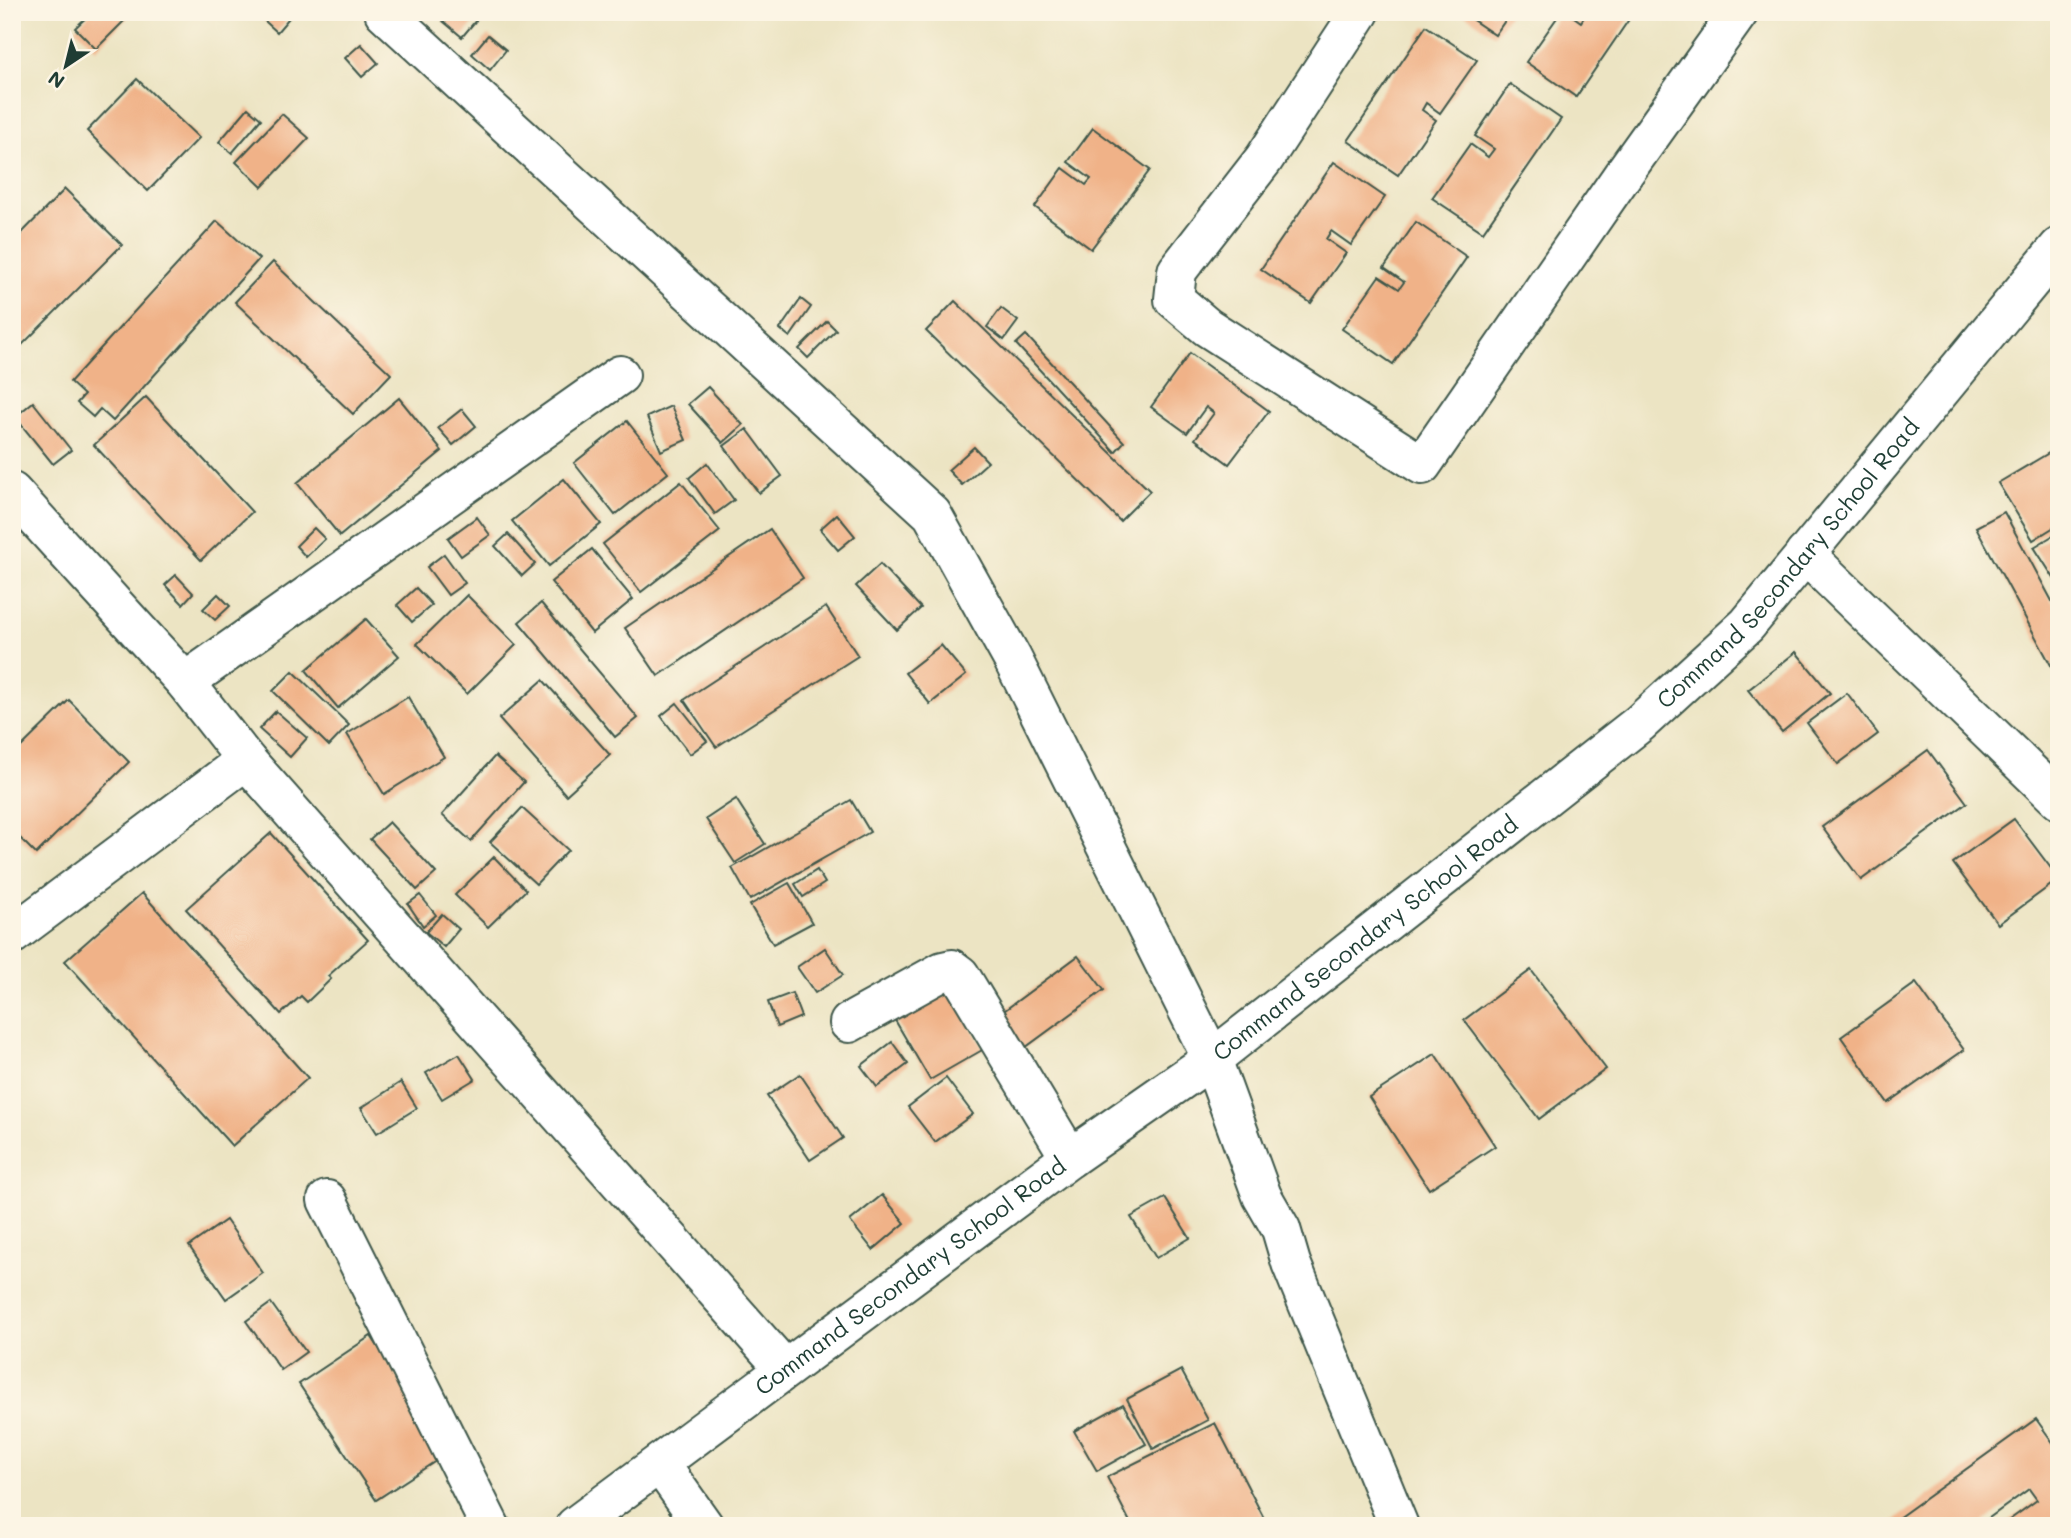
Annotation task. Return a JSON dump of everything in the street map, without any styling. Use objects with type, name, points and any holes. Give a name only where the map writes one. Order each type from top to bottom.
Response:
[{"type":"street","points":[[384,12],[932,514],[1012,658],[1212,1059],[1262,1196],[1282,1229],[1291,1263],[1399,1526]]},
{"type":"street","points":[[1360,12],[1264,159],[1177,271],[1174,299],[1207,327],[1422,465],[1624,173],[1740,12]]},
{"type":"street","name":"Command Secondary School Road","points":[[575,1526],[784,1368],[1070,1158],[1212,1059],[1640,723],[1747,625],[1853,500],[2059,247]]},
{"type":"street","points":[[185,682],[620,374]]},
{"type":"street","points":[[12,492],[185,682],[246,761],[784,1368]]},
{"type":"street","points":[[1805,554],[2059,800]]},
{"type":"street","points":[[12,935],[246,761]]},
{"type":"street","points":[[849,1023],[943,971],[952,969],[960,975],[1070,1158]]},
{"type":"street","points":[[327,1200],[490,1526]]},
{"type":"street","points":[[660,1464],[704,1526]]},
{"type":"building","points":[[92,12],[133,12],[96,49],[75,28]]},
{"type":"building","points":[[255,12],[294,12],[277,32]]},
{"type":"building","points":[[450,12],[483,12],[462,37],[443,21]]},
{"type":"building","points":[[1461,12],[1511,12],[1495,35]]},
{"type":"building","points":[[1561,12],[1567,12],[1581,22],[1587,12],[1634,12],[1576,97],[1526,62]]},
{"type":"building","points":[[1426,26],[1477,60],[1440,113],[1426,103],[1422,110],[1436,120],[1398,175],[1348,141]]},
{"type":"building","points":[[488,35],[506,50],[490,70],[472,54]]},
{"type":"building","points":[[361,44],[378,63],[362,77],[345,58]]},
{"type":"building","points":[[137,79],[199,138],[148,191],[87,131]]},
{"type":"building","points":[[1510,84],[1561,119],[1483,232],[1432,198],[1470,144],[1488,157],[1494,149],[1475,136]]},
{"type":"building","points":[[248,108],[261,119],[232,153],[219,142]]},
{"type":"building","points":[[282,114],[309,138],[262,187],[236,162]]},
{"type":"building","points":[[1093,128],[1150,170],[1091,249],[1035,207],[1063,168],[1086,185],[1091,179],[1068,162]]},
{"type":"building","points":[[1334,162],[1385,197],[1351,245],[1331,231],[1326,239],[1346,253],[1311,303],[1261,269]]},
{"type":"building","points":[[65,189],[122,245],[14,353],[12,243]]},
{"type":"building","points":[[217,221],[259,259],[113,421],[100,409],[93,417],[77,403],[84,395],[70,382]]},
{"type":"building","points":[[1416,222],[1467,257],[1393,364],[1342,329],[1379,276],[1399,289],[1404,282],[1384,268]]},
{"type":"building","points":[[273,262],[391,374],[353,414],[235,302]]},
{"type":"building","points":[[801,299],[811,307],[790,337],[780,329]]},
{"type":"building","points":[[955,301],[1150,491],[1120,521],[926,331]]},
{"type":"building","points":[[1001,308],[1018,321],[1004,340],[987,327]]},
{"type":"building","points":[[827,321],[836,330],[808,358],[799,349]]},
{"type":"building","points":[[1026,335],[1124,442],[1115,452],[1016,344]]},
{"type":"building","points":[[1190,353],[1269,411],[1229,464],[1195,439],[1214,413],[1206,407],[1187,433],[1151,407]]},
{"type":"building","points":[[708,387],[743,425],[723,443],[688,404]]},
{"type":"building","points":[[146,397],[252,512],[201,560],[94,445]]},
{"type":"building","points":[[399,398],[442,451],[340,536],[297,483]]},
{"type":"building","points":[[33,402],[71,450],[53,464],[15,417]]},
{"type":"building","points":[[671,406],[686,440],[661,451],[647,417]]},
{"type":"building","points":[[462,409],[476,426],[453,445],[438,428]]},
{"type":"building","points":[[627,421],[668,473],[615,515],[574,463]]},
{"type":"building","points":[[747,429],[782,476],[759,493],[724,446]]},
{"type":"building","points":[[974,447],[988,462],[962,485],[948,470]]},
{"type":"building","points":[[2059,447],[2059,524],[2033,540],[1998,483]]},
{"type":"building","points":[[707,463],[734,500],[715,514],[689,478]]},
{"type":"building","points":[[564,479],[601,524],[549,566],[512,521]]},
{"type":"building","points":[[681,482],[720,531],[641,592],[603,544]]},
{"type":"building","points":[[2004,512],[2059,614],[2059,680],[1976,527]]},
{"type":"building","points":[[837,514],[855,536],[838,550],[820,529]]},
{"type":"building","points":[[477,517],[490,535],[461,556],[448,538]]},
{"type":"building","points":[[314,528],[325,539],[306,557],[296,546]]},
{"type":"building","points":[[770,529],[803,578],[658,676],[625,628]]},
{"type":"building","points":[[2059,532],[2059,586],[2034,547]]},
{"type":"building","points":[[508,534],[535,564],[522,576],[495,546]]},
{"type":"building","points":[[592,549],[633,599],[592,633],[551,582]]},
{"type":"building","points":[[444,554],[465,583],[448,595],[427,567]]},
{"type":"building","points":[[880,564],[921,608],[897,630],[856,586]]},
{"type":"building","points":[[176,575],[193,593],[183,604],[165,585]]},
{"type":"building","points":[[416,588],[432,605],[412,622],[397,605]]},
{"type":"building","points":[[218,594],[230,606],[215,620],[203,609]]},
{"type":"building","points":[[467,595],[516,645],[467,694],[417,644]]},
{"type":"building","points":[[541,603],[638,718],[615,737],[519,622]]},
{"type":"building","points":[[826,607],[858,656],[716,747],[684,700]]},
{"type":"building","points":[[366,619],[399,656],[338,708],[306,670]]},
{"type":"building","points":[[941,645],[966,675],[930,704],[905,673]]},
{"type":"building","points":[[1796,652],[1830,693],[1782,732],[1748,690]]},
{"type":"building","points":[[293,671],[349,725],[329,746],[273,691]]},
{"type":"building","points":[[543,680],[610,755],[566,795],[499,719]]},
{"type":"building","points":[[1847,693],[1878,734],[1838,764],[1807,723]]},
{"type":"building","points":[[408,697],[444,757],[384,794],[347,734]]},
{"type":"building","points":[[69,700],[129,762],[36,854],[12,830],[12,756]]},
{"type":"building","points":[[677,703],[707,741],[690,754],[661,716]]},
{"type":"building","points":[[276,711],[307,738],[290,757],[259,729]]},
{"type":"building","points":[[1928,750],[1967,803],[1861,880],[1822,827]]},
{"type":"building","points":[[495,756],[524,782],[471,841],[442,815]]},
{"type":"building","points":[[736,799],[765,844],[735,863],[706,819]]},
{"type":"building","points":[[851,800],[870,832],[750,900],[732,868]]},
{"type":"building","points":[[522,808],[568,850],[536,884],[490,842]]},
{"type":"building","points":[[2014,819],[2059,879],[1998,924],[1953,863]]},
{"type":"building","points":[[389,822],[436,873],[417,890],[370,839]]},
{"type":"building","points":[[271,833],[368,940],[328,976],[331,979],[307,1002],[301,996],[281,1014],[186,909]]},
{"type":"building","points":[[494,857],[526,890],[488,927],[455,895]]},
{"type":"building","points":[[817,870],[825,883],[803,897],[795,884]]},
{"type":"building","points":[[789,883],[812,923],[773,944],[750,905]]},
{"type":"building","points":[[142,893],[308,1078],[232,1146],[65,961]]},
{"type":"building","points":[[420,895],[436,915],[423,926],[408,904]]},
{"type":"building","points":[[442,914],[459,929],[444,947],[426,932]]},
{"type":"building","points":[[825,948],[843,975],[815,993],[797,967]]},
{"type":"building","points":[[1078,956],[1104,990],[1022,1050],[997,1016]]},
{"type":"building","points":[[1531,970],[1606,1069],[1539,1119],[1464,1020]]},
{"type":"building","points":[[1916,983],[1964,1050],[1888,1103],[1841,1037]]},
{"type":"building","points":[[949,989],[984,1049],[930,1080],[895,1020]]},
{"type":"building","points":[[792,993],[801,1017],[777,1027],[768,1002]]},
{"type":"building","points":[[892,1042],[908,1064],[877,1087],[861,1066]]},
{"type":"building","points":[[459,1054],[475,1079],[442,1099],[426,1073]]},
{"type":"building","points":[[1435,1054],[1495,1146],[1429,1189],[1369,1097]]},
{"type":"building","points":[[800,1074],[843,1138],[810,1160],[767,1096]]},
{"type":"building","points":[[946,1078],[973,1114],[935,1142],[908,1107]]},
{"type":"building","points":[[401,1082],[417,1108],[377,1133],[361,1108]]},
{"type":"building","points":[[882,1195],[905,1223],[873,1250],[850,1221]]},
{"type":"building","points":[[1165,1198],[1190,1238],[1156,1258],[1131,1217]]},
{"type":"building","points":[[226,1220],[263,1273],[226,1299],[189,1246]]},
{"type":"building","points":[[271,1303],[306,1352],[281,1370],[246,1321]]},
{"type":"building","points":[[371,1336],[448,1453],[376,1500],[299,1384]]},
{"type":"building","points":[[1181,1370],[1208,1420],[1153,1449],[1127,1399]]},
{"type":"building","points":[[1123,1404],[1146,1444],[1097,1471],[1074,1431]]},
{"type":"building","points":[[2036,1419],[2059,1451],[2059,1526],[2001,1526],[2037,1500],[2029,1489],[1978,1526],[1887,1526]]},
{"type":"building","points":[[1215,1423],[1268,1526],[1132,1526],[1107,1477]]}]
